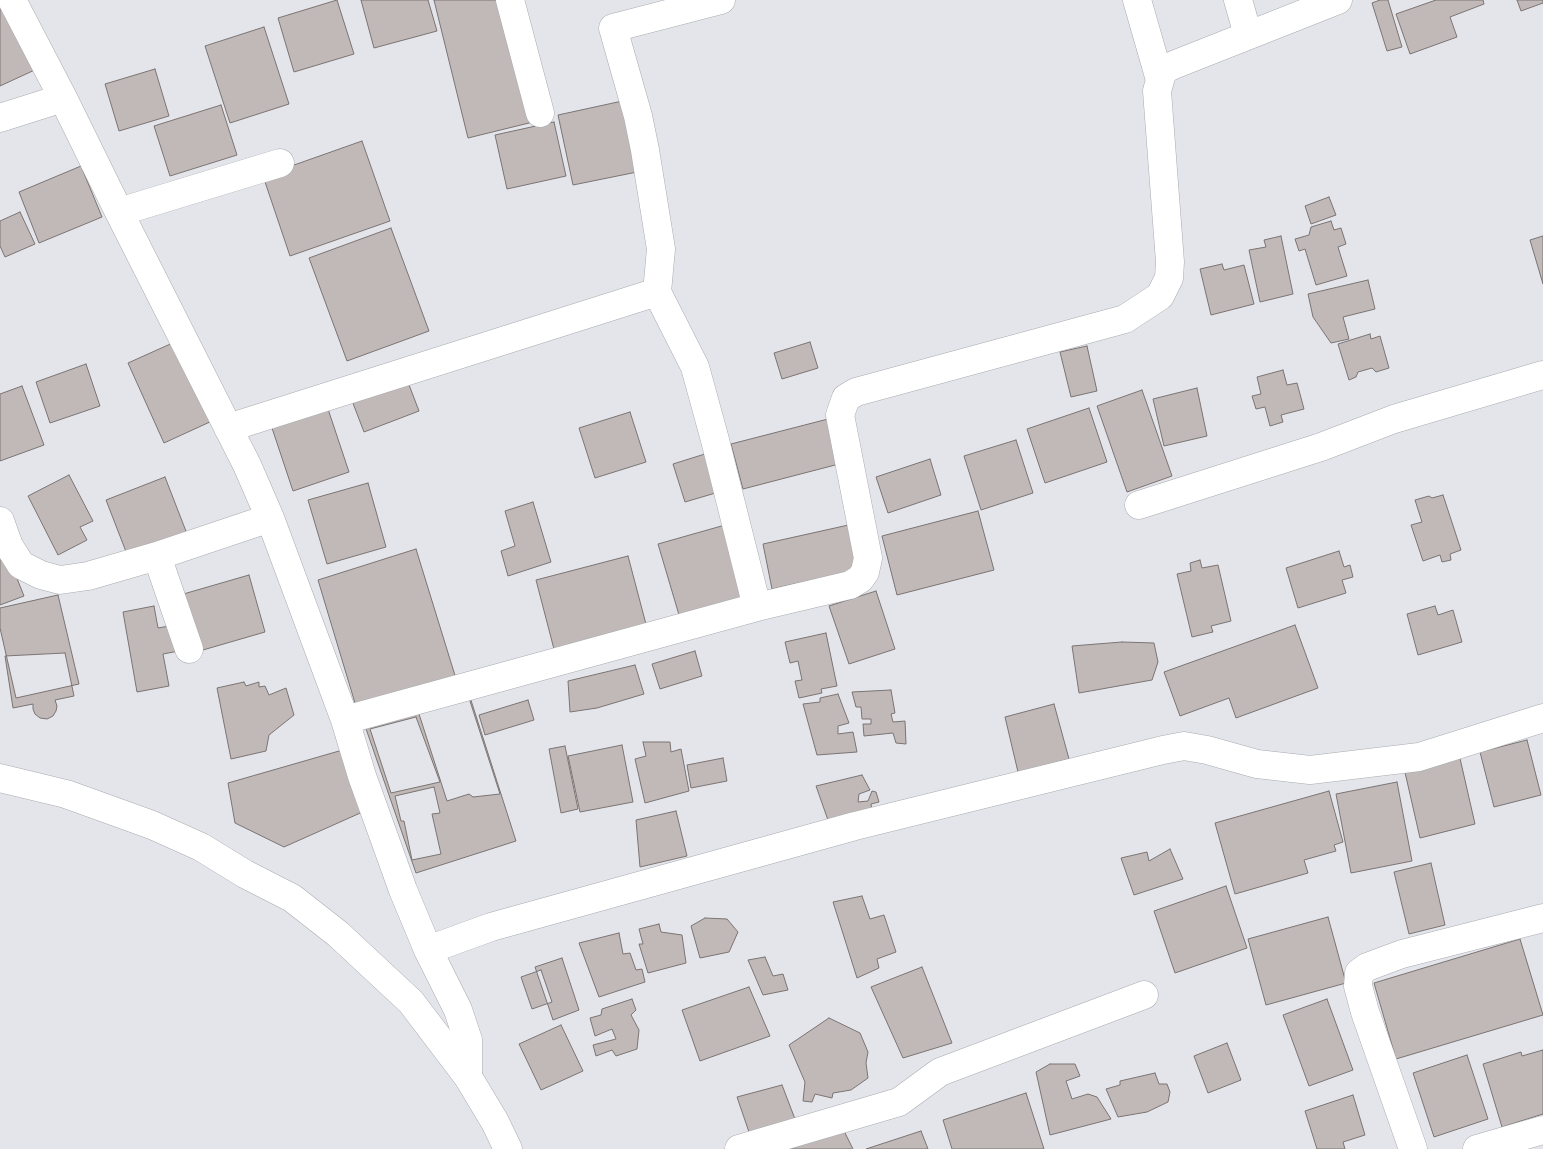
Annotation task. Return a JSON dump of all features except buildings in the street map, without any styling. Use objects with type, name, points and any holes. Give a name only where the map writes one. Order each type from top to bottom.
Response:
[{"type":"street","points":[[12,0],[228,428],[270,518],[345,720],[362,776],[390,855],[428,950],[458,1010],[468,1040],[468,1078]]},
{"type":"street","points":[[510,0],[540,113]]},
{"type":"street","points":[[722,0],[613,28],[638,116],[645,150],[661,250],[657,292],[695,367],[757,607]]},
{"type":"street","points":[[1137,0],[1160,80]]},
{"type":"street","points":[[1238,0],[1248,36]]},
{"type":"street","points":[[345,720],[757,607],[850,585],[860,579],[865,572],[868,558],[840,415],[846,398],[856,392],[1125,319],[1160,296],[1169,278],[1170,262],[1157,91],[1162,73],[1168,68],[1338,0]]},
{"type":"street","points":[[0,118],[63,98]]},
{"type":"street","points":[[119,212],[280,163]]},
{"type":"street","points":[[228,428],[657,292]]},
{"type":"street","points":[[1139,505],[1321,447],[1394,420],[1543,375]]},
{"type":"street","points":[[0,521],[9,546],[21,564],[41,575],[60,580],[88,576],[157,556],[270,518]]},
{"type":"street","points":[[157,556],[188,649]]},
{"type":"street","points":[[428,950],[491,927],[846,829],[1163,750],[1184,746],[1207,750],[1257,764],[1310,770],[1419,757],[1543,718]]},
{"type":"street","points":[[0,778],[66,794],[152,825],[201,847],[245,874],[292,898],[338,934],[411,1002],[468,1078],[495,1122],[508,1149]]},
{"type":"street","points":[[1412,1149],[1365,1012],[1358,986],[1359,973],[1367,967],[1402,954],[1543,918]]},
{"type":"street","points":[[739,1149],[899,1102],[940,1072],[1144,995]]},
{"type":"street","points":[[1477,1149],[1543,1130]]}]
